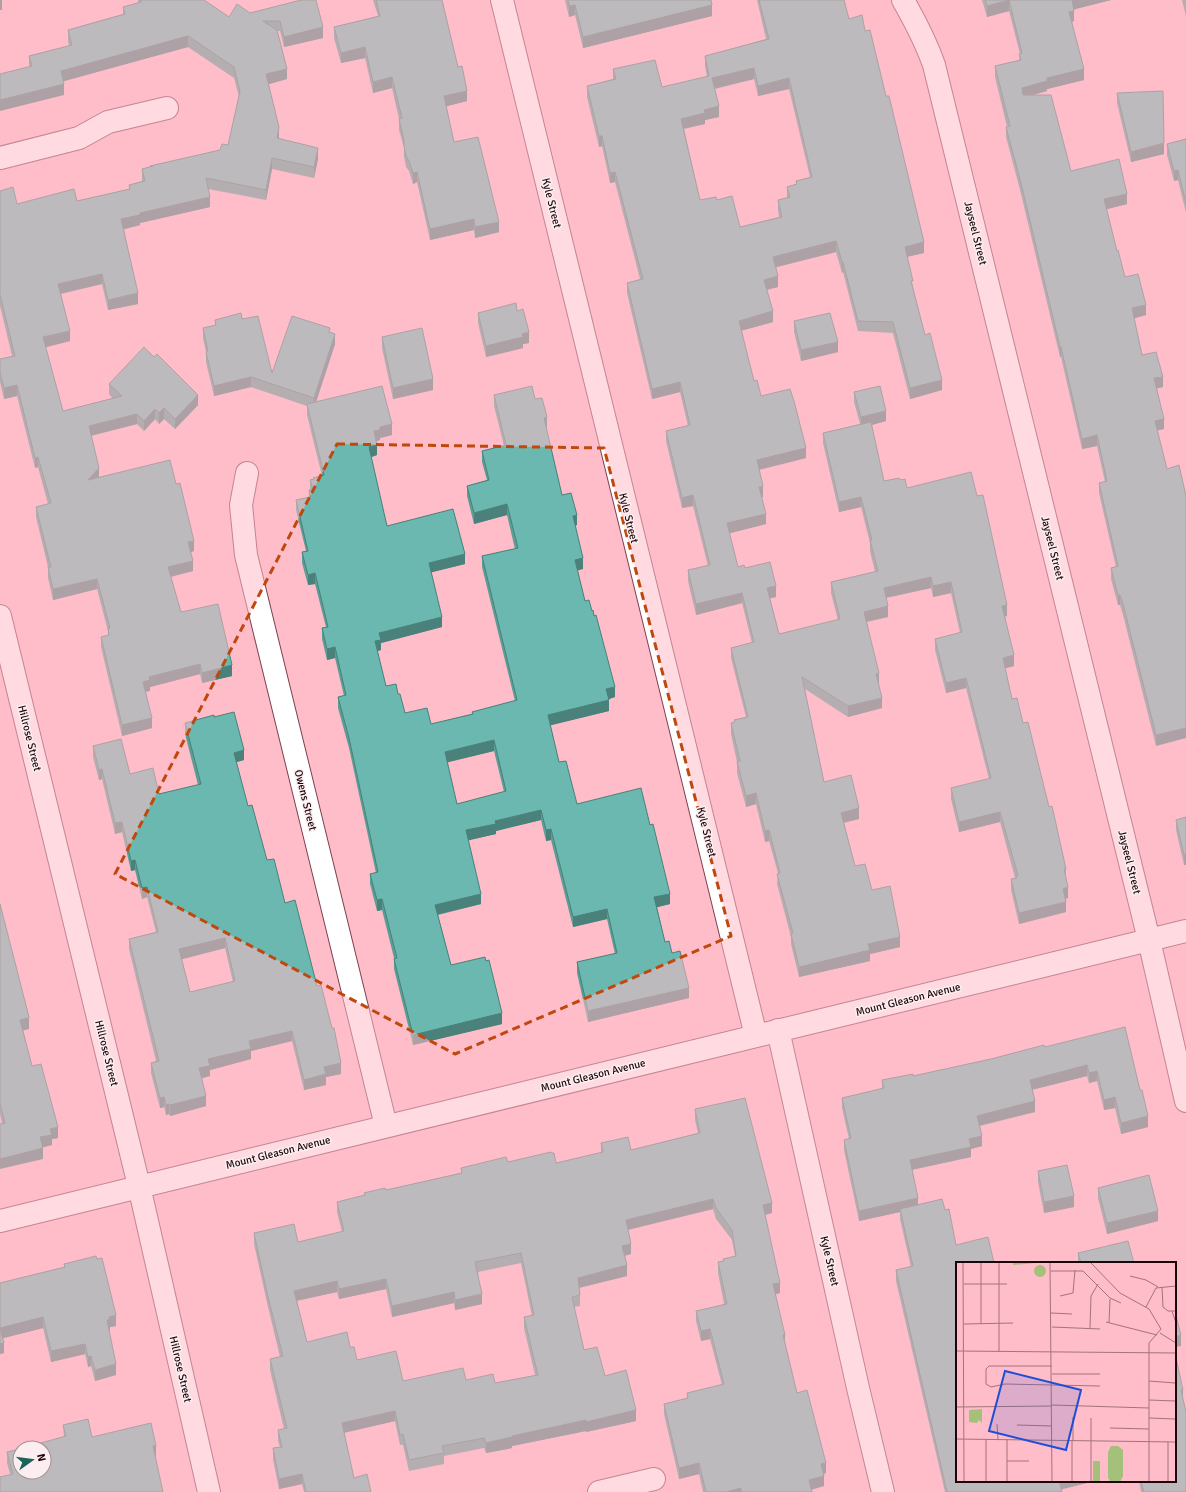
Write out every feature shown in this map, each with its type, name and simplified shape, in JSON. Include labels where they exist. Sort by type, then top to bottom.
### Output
[{"type":"street","name":"Kyle Street","points":[[502,0],[756,1036]]},
{"type":"street","name":"Jayseel Street","points":[[903,0],[920,30],[934,65],[1150,940],[1186,1101]]},
{"type":"street","points":[[0,158],[79,138],[108,122],[167,108]]},
{"type":"street","name":"Owens Street","points":[[246,473],[241,505],[246,554],[386,1126]]},
{"type":"street","name":"Hillrose Street","points":[[0,616],[139,1186],[209,1492]]},
{"type":"street","name":"Mount Gleason Avenue","points":[[0,1221],[1186,931]]},
{"type":"street","name":"Kyle Street","points":[[778,1030],[858,1388],[883,1492]]},
{"type":"street","points":[[599,1492],[654,1479]]},
{"type":"highlighted area","points":[[337,444],[604,448],[731,936],[455,1054],[115,874]]},
{"type":"building","points":[[140,0],[204,0],[229,17],[237,4],[250,13],[301,0],[316,0],[323,27],[284,37],[280,21],[263,21],[277,30],[287,69],[266,74],[279,127],[277,138],[318,148],[314,167],[272,158],[266,190],[206,178],[210,197],[140,213],[140,215],[121,219],[138,293],[108,300],[102,274],[58,284],[70,331],[43,337],[63,411],[122,396],[109,384],[144,347],[154,357],[157,354],[198,395],[175,419],[164,408],[159,413],[155,409],[144,421],[137,414],[89,426],[99,468],[88,480],[170,460],[176,484],[180,483],[194,541],[188,542],[193,561],[168,567],[181,612],[218,604],[232,665],[202,673],[200,664],[149,677],[150,680],[143,682],[152,718],[122,725],[101,637],[109,635],[108,628],[110,628],[97,579],[53,589],[48,567],[51,567],[36,507],[51,503],[38,457],[35,458],[17,385],[4,388],[0,372],[0,359],[15,356],[0,295],[0,191],[13,187],[17,204],[74,189],[77,201],[130,189],[129,185],[145,181],[142,169],[220,150],[222,144],[228,145],[240,91],[234,67],[188,36],[61,71],[64,84],[0,100],[0,74],[32,66],[29,56],[72,45],[68,30],[125,14],[123,7],[141,2]]},
{"type":"building","points":[[376,0],[442,0],[458,67],[462,66],[467,91],[444,96],[454,142],[478,137],[499,222],[475,227],[474,219],[430,229],[417,172],[413,173],[406,156],[399,119],[402,118],[392,77],[373,82],[365,47],[341,53],[334,27],[380,16]]},
{"type":"building","points":[[568,0],[711,0],[712,5],[583,37],[575,5],[569,6]]},
{"type":"building","points":[[759,0],[844,0],[849,19],[862,15],[865,31],[870,30],[886,96],[889,96],[924,242],[905,247],[913,281],[911,281],[925,335],[930,333],[942,380],[910,388],[893,322],[858,321],[836,241],[773,257],[778,276],[764,280],[773,311],[739,321],[754,381],[757,380],[761,396],[790,389],[806,448],[757,460],[763,486],[759,487],[766,514],[727,523],[738,567],[744,565],[745,568],[770,562],[776,586],[767,588],[779,634],[840,619],[831,582],[878,571],[861,497],[839,502],[823,433],[871,422],[884,481],[899,478],[900,480],[905,479],[907,488],[971,472],[977,496],[983,495],[1007,605],[1002,606],[1014,655],[1003,658],[1012,699],[1017,698],[1023,723],[1028,722],[1049,807],[1052,806],[1066,869],[1064,869],[1068,887],[1063,889],[1066,902],[1019,913],[1011,879],[1017,878],[1016,876],[1018,875],[1000,812],[959,822],[951,788],[991,778],[966,678],[946,683],[935,639],[962,632],[951,582],[933,586],[931,577],[884,588],[888,606],[864,612],[879,673],[876,674],[882,698],[848,706],[802,677],[824,782],[851,775],[859,808],[841,813],[855,866],[865,864],[872,890],[890,886],[900,937],[868,944],[870,950],[799,967],[791,934],[793,933],[777,874],[780,873],[769,830],[765,831],[756,793],[746,796],[737,762],[740,761],[731,723],[735,722],[734,720],[748,717],[731,648],[754,642],[742,593],[696,604],[688,570],[710,565],[693,495],[682,498],[666,431],[690,425],[680,382],[652,389],[627,283],[643,279],[615,172],[610,173],[602,136],[599,136],[587,86],[616,79],[613,69],[655,60],[662,87],[709,76],[705,56],[769,39]],"holes":[[[754,68],[758,86],[789,78],[812,177],[796,181],[797,184],[787,187],[790,197],[778,200],[782,217],[740,227],[732,196],[717,200],[716,197],[700,200],[681,119],[705,113],[704,110],[719,106],[712,78]]]},
{"type":"building","points":[[985,0],[1009,0],[987,6]]},
{"type":"building","points":[[1009,0],[1072,0],[1074,11],[1069,12],[1084,69],[1047,78],[1047,81],[1022,88],[1023,95],[1051,95],[1071,171],[1119,159],[1127,194],[1104,199],[1125,277],[1138,274],[1146,305],[1132,308],[1142,355],[1156,352],[1163,377],[1154,378],[1164,419],[1155,421],[1167,469],[1179,465],[1186,496],[1186,728],[1156,735],[1123,604],[1120,595],[1118,595],[1111,568],[1118,566],[1099,483],[1107,481],[1097,435],[1082,439],[1061,347],[1006,127],[1010,126],[995,66],[1021,60],[1019,54],[1022,53]]},
{"type":"building","points":[[1163,91],[1164,143],[1131,152],[1117,93]]},
{"type":"building","points":[[1186,139],[1186,203],[1178,170],[1174,171],[1167,144]]},
{"type":"building","points":[[516,303],[517,311],[523,309],[529,332],[522,334],[523,337],[486,346],[478,313]]},
{"type":"building","points":[[241,313],[242,319],[258,316],[272,373],[292,316],[330,328],[329,332],[335,334],[314,398],[251,377],[214,386],[206,352],[208,351],[203,328],[216,325],[215,320]]},
{"type":"building","points":[[830,313],[838,342],[801,350],[794,321]]},
{"type":"building","points":[[422,328],[433,379],[393,388],[382,337]]},
{"type":"building","points":[[382,386],[392,424],[380,427],[380,430],[374,431],[377,445],[369,447],[387,526],[453,509],[465,554],[429,563],[442,617],[379,633],[381,640],[375,641],[386,686],[396,684],[405,713],[427,708],[431,724],[473,714],[472,712],[517,700],[482,556],[518,548],[507,504],[474,513],[467,486],[489,480],[482,451],[506,445],[494,395],[532,386],[535,399],[542,398],[547,417],[544,418],[562,495],[571,493],[577,515],[573,516],[583,558],[575,560],[585,601],[589,600],[594,616],[596,615],[615,687],[606,689],[609,700],[548,715],[559,762],[566,761],[577,804],[641,788],[650,825],[653,824],[670,894],[654,897],[665,942],[669,941],[672,953],[680,951],[689,988],[588,1011],[577,962],[617,953],[607,909],[573,917],[551,829],[546,830],[541,810],[495,821],[496,824],[466,830],[481,894],[435,905],[451,965],[485,957],[486,961],[489,960],[502,1013],[413,1035],[394,959],[397,958],[382,899],[377,900],[370,874],[378,872],[349,738],[338,697],[346,695],[335,647],[327,649],[322,628],[328,627],[315,573],[308,575],[302,552],[308,551],[296,500],[310,497],[309,490],[313,489],[310,480],[324,475],[307,404]],"holes":[[[494,740],[506,791],[457,804],[445,752]]]},
{"type":"building","points":[[880,386],[886,411],[861,417],[854,392]]},
{"type":"building","points":[[234,712],[244,750],[234,753],[248,806],[252,805],[267,860],[274,859],[285,903],[295,900],[317,986],[321,985],[332,1028],[334,1028],[341,1063],[324,1067],[326,1074],[304,1080],[292,1031],[249,1041],[251,1049],[208,1059],[210,1066],[199,1068],[206,1096],[166,1105],[164,1097],[160,1098],[151,1063],[159,1061],[129,939],[158,932],[147,887],[142,888],[135,860],[131,861],[122,822],[115,823],[102,769],[99,770],[93,746],[121,739],[130,774],[153,768],[159,794],[201,784],[185,723],[214,715],[214,717]],"holes":[[[225,938],[235,981],[190,992],[179,949]]]},
{"type":"building","points":[[1186,817],[1186,854],[1184,855],[1176,820]]},
{"type":"building","points":[[0,904],[29,1017],[20,1020],[32,1066],[41,1064],[58,1127],[50,1129],[52,1135],[40,1137],[43,1148],[0,1159],[0,1124],[5,1123],[0,1104]]},
{"type":"building","points":[[1125,1027],[1140,1090],[1142,1090],[1148,1116],[1121,1123],[1115,1097],[1104,1100],[1097,1071],[1089,1073],[1087,1065],[1030,1080],[1035,1101],[977,1116],[982,1136],[969,1139],[971,1147],[910,1160],[918,1198],[859,1211],[844,1140],[851,1138],[842,1098],[884,1088],[882,1080],[913,1074],[913,1076],[991,1059],[1044,1045],[1045,1047]]},
{"type":"building","points":[[745,1098],[772,1203],[763,1205],[780,1283],[773,1284],[785,1335],[783,1335],[797,1393],[807,1390],[826,1463],[821,1464],[824,1476],[809,1480],[812,1492],[741,1492],[741,1488],[726,1492],[706,1492],[699,1463],[679,1468],[664,1404],[688,1398],[687,1393],[724,1384],[710,1329],[701,1331],[696,1311],[727,1304],[718,1262],[724,1261],[723,1259],[736,1256],[732,1230],[716,1208],[713,1199],[626,1220],[631,1244],[622,1246],[627,1265],[578,1278],[580,1295],[572,1297],[584,1350],[597,1347],[605,1376],[626,1370],[636,1410],[586,1422],[586,1420],[512,1436],[486,1443],[484,1438],[442,1446],[444,1453],[409,1460],[403,1434],[400,1435],[395,1411],[342,1423],[354,1478],[367,1474],[371,1492],[306,1492],[302,1474],[279,1479],[273,1448],[282,1447],[278,1430],[287,1428],[270,1359],[283,1356],[254,1233],[294,1224],[298,1242],[344,1231],[337,1202],[385,1188],[386,1190],[462,1173],[461,1168],[506,1157],[508,1162],[551,1152],[554,1153],[556,1163],[603,1152],[601,1143],[628,1137],[631,1150],[700,1133],[695,1109]],"holes":[[[521,1253],[534,1315],[524,1317],[538,1375],[495,1383],[493,1374],[466,1380],[463,1368],[403,1381],[396,1351],[357,1360],[354,1347],[350,1347],[347,1332],[307,1342],[294,1291],[337,1281],[339,1289],[386,1279],[392,1306],[454,1292],[455,1300],[482,1294],[475,1262]]]},
{"type":"building","points":[[1067,1165],[1074,1196],[1044,1202],[1038,1171]]},
{"type":"building","points":[[1149,1175],[1158,1211],[1107,1223],[1098,1188]]},
{"type":"building","points":[[942,1199],[945,1210],[949,1209],[956,1245],[988,1237],[994,1262],[956,1262],[956,1482],[1059,1482],[1062,1492],[947,1492],[896,1270],[913,1266],[900,1209]]},
{"type":"building","points":[[1128,1241],[1134,1262],[1081,1262],[1078,1253]]},
{"type":"building","points":[[96,1256],[97,1259],[102,1258],[116,1315],[109,1317],[110,1319],[107,1320],[116,1364],[95,1370],[91,1356],[88,1357],[85,1344],[51,1351],[43,1317],[0,1328],[0,1283],[65,1267],[64,1264]]},
{"type":"building","points":[[1176,1316],[1181,1335],[1176,1337]]},
{"type":"building","points":[[0,1328],[4,1343],[0,1344]]},
{"type":"building","points":[[1176,1358],[1186,1412],[1186,1492],[1144,1492],[1141,1482],[1176,1482]]},
{"type":"building","points":[[88,1419],[92,1437],[151,1423],[156,1446],[153,1446],[163,1492],[0,1492],[0,1477],[12,1474],[12,1480],[52,1480],[52,1440],[66,1436],[63,1425]]},
{"type":"building","points":[[12,1451],[12,1470],[7,1452]]}]
